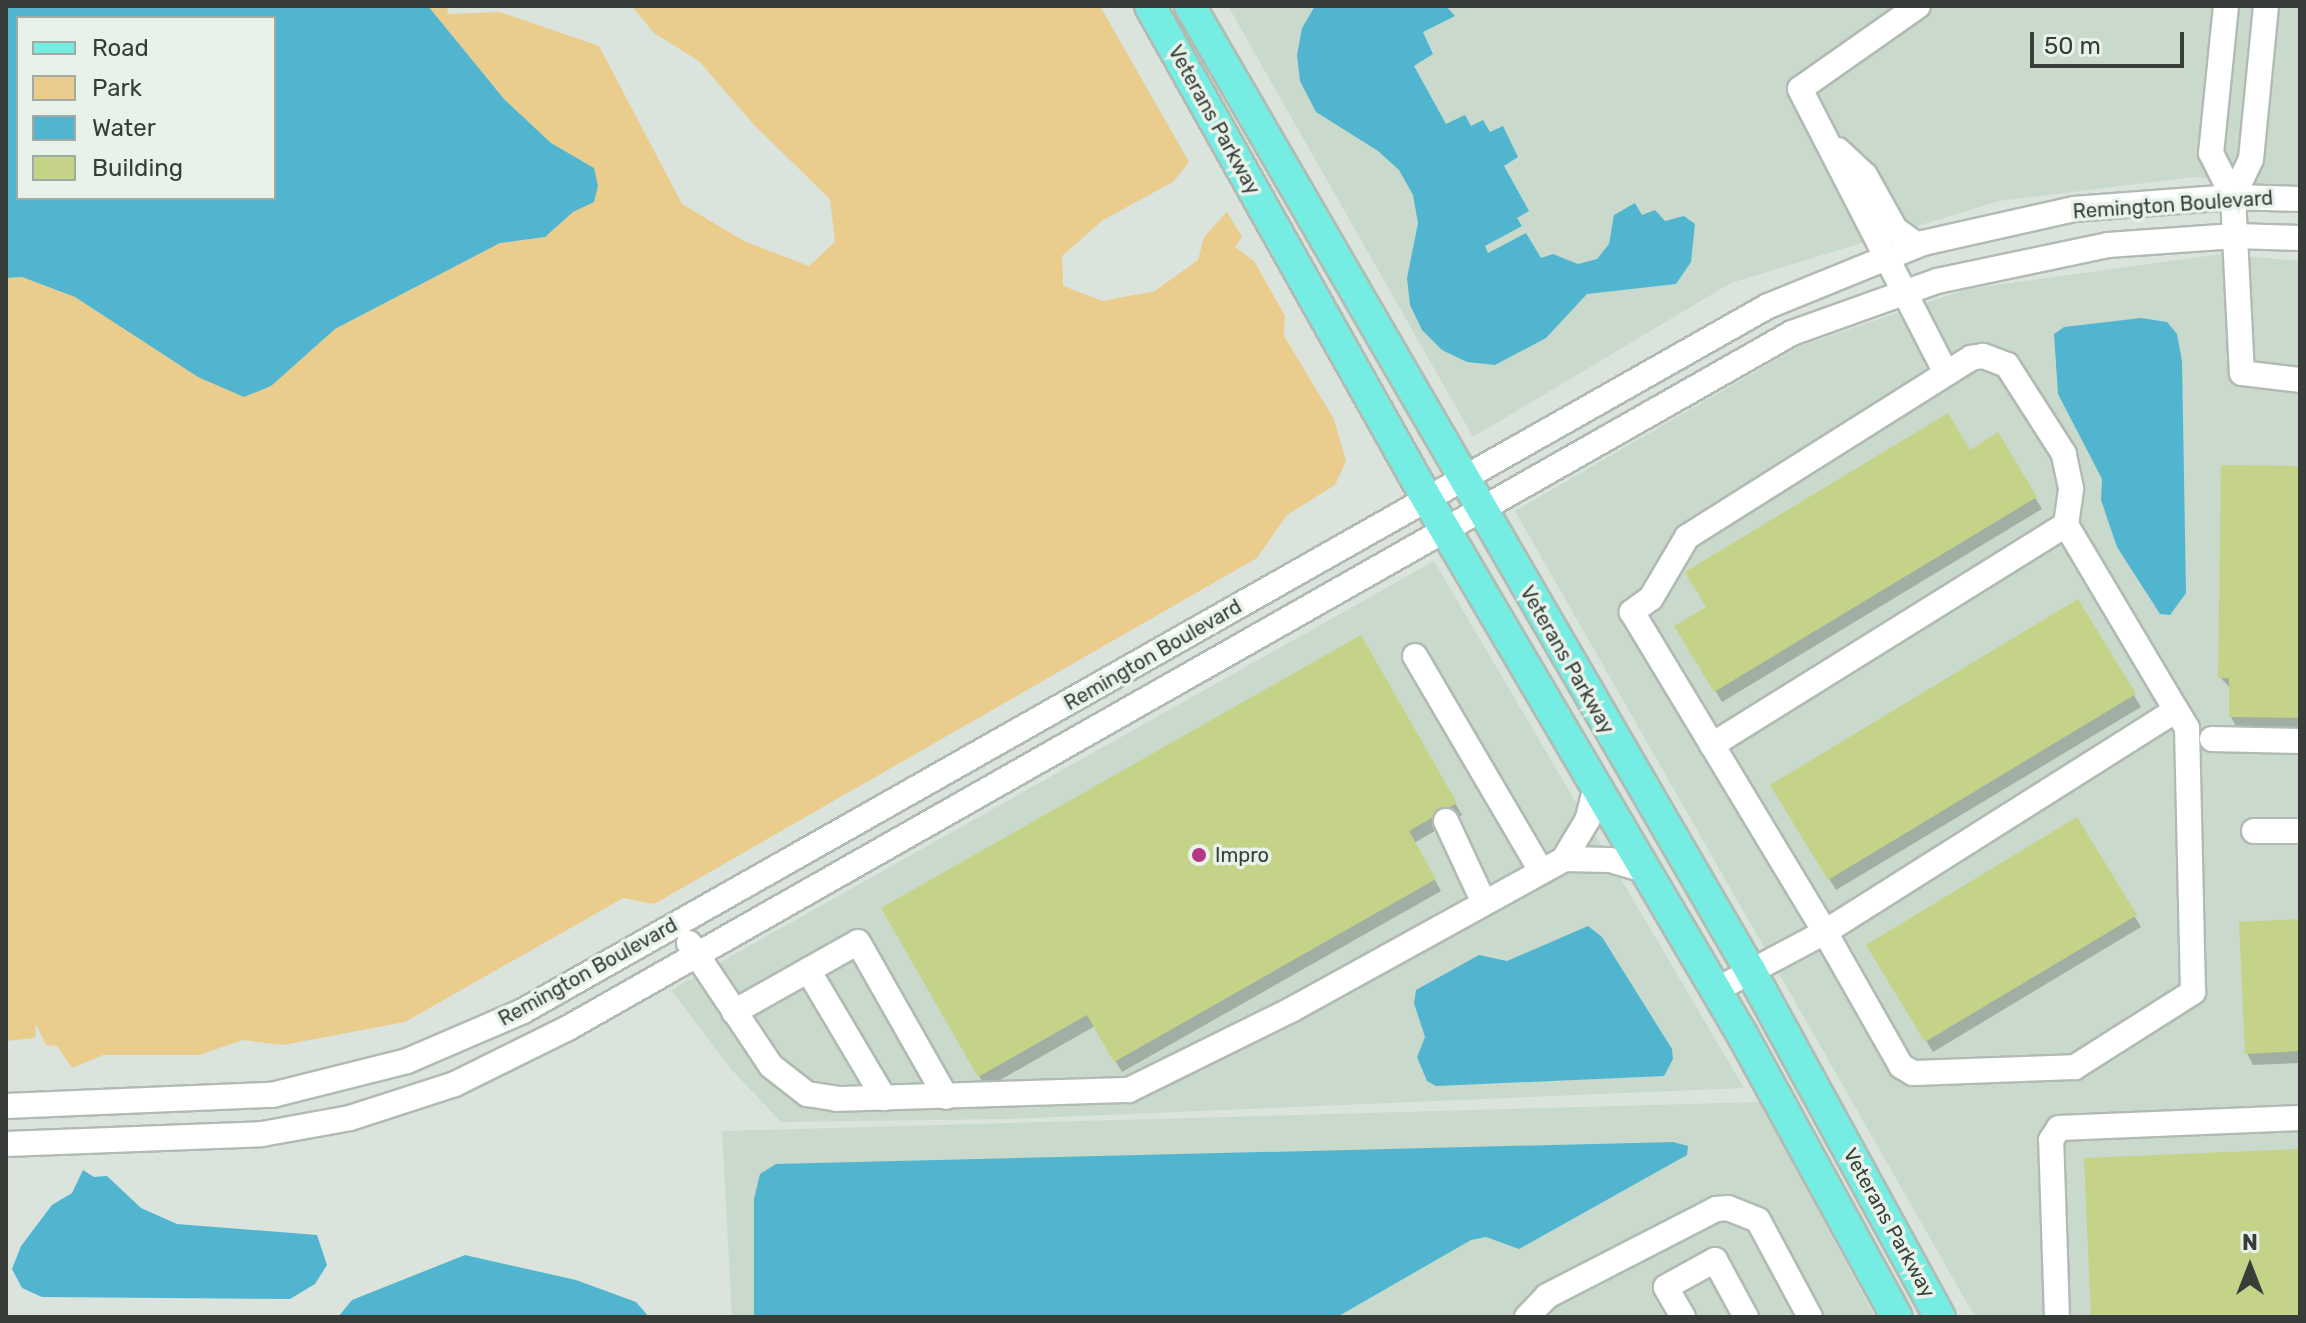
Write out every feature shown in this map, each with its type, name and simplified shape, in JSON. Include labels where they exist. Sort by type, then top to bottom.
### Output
[{"type":"main road","name":"Veterans Parkway","points":[[1150,6],[1444,529],[1716,990],[1897,1317]]},
{"type":"main road","name":"Veterans Parkway","points":[[1190,6],[1478,510],[1751,972],[1940,1317]]},
{"type":"street","points":[[1918,6],[1800,89],[1946,373]]},
{"type":"street","points":[[2226,6],[2211,153],[2233,197],[2242,373],[2300,380]]},
{"type":"street","points":[[2233,197],[2251,159],[2266,6]]},
{"type":"street","points":[[1825,137],[1865,175],[1895,229],[1917,245]]},
{"type":"street","name":"Remington Boulevard","points":[[6,1106],[272,1095],[407,1061],[523,1011],[1768,306],[1917,245],[2074,209],[2233,197],[2300,199]]},
{"type":"street","name":"Remington Boulevard","points":[[6,1144],[187,1140],[262,1134],[350,1118],[455,1084],[568,1028],[1792,333],[1937,281],[2108,245],[2235,236],[2300,238]]},
{"type":"street","points":[[1983,356],[2007,365],[2016,375],[2064,454],[2071,488],[2066,525],[2187,728],[2193,992],[2075,1067],[1913,1073],[1901,1066],[1825,932],[1632,612],[1651,598],[1687,537],[1946,373],[1983,356]]},
{"type":"street","points":[[1712,745],[2066,525]]},
{"type":"street","points":[[1415,656],[1541,871]]},
{"type":"street","points":[[1716,990],[1825,932],[2176,710]]},
{"type":"street","points":[[2212,739],[2300,741]]},
{"type":"street","points":[[1564,859],[1588,819],[1596,786]]},
{"type":"street","points":[[1446,821],[1484,903]]},
{"type":"street","points":[[2254,831],[2300,831]]},
{"type":"street","points":[[678,924],[771,1066],[807,1094],[884,1098],[1129,1090],[1291,1010],[1564,859],[1610,860],[1645,870]]},
{"type":"street","points":[[734,1012],[858,942],[946,1097]]},
{"type":"street","points":[[808,970],[884,1098]]},
{"type":"street","points":[[2057,1317],[2051,1140],[2059,1128],[2300,1118]]},
{"type":"street","points":[[1527,1317],[1547,1296],[1716,1209],[1728,1208],[1758,1220],[1810,1317]]},
{"type":"street","points":[[1683,1317],[1666,1287],[1715,1260],[1746,1317]]},
{"type":"shaded area","points":[[1228,6],[2300,6],[2300,190],[2194,177],[1999,201],[1731,283],[1473,437]]},
{"type":"shaded area","points":[[2221,254],[2300,261],[2300,1317],[1975,1317],[1515,511],[1800,346],[1967,289]]},
{"type":"shaded area","points":[[1434,561],[1744,1088],[1009,1119],[781,1122],[731,1069],[671,990]]},
{"type":"shaded area","points":[[1760,1102],[1875,1317],[732,1317],[722,1131]]},
{"type":"green space","points":[[428,6],[447,6],[448,14],[500,12],[599,46],[682,204],[744,241],[809,266],[835,242],[830,199],[755,126],[699,61],[654,33],[632,6],[1100,6],[1189,162],[1173,182],[1103,220],[1062,256],[1063,286],[1103,301],[1155,291],[1198,260],[1204,237],[1227,212],[1242,237],[1235,247],[1254,261],[1285,316],[1284,336],[1334,419],[1346,461],[1335,485],[1287,515],[1257,558],[654,904],[623,898],[405,1022],[283,1045],[243,1040],[199,1055],[103,1055],[72,1068],[57,1046],[46,1045],[36,1024],[35,1038],[6,1041],[6,278],[22,277],[75,297],[198,377],[271,385],[335,329],[500,243],[545,237],[573,212],[594,202],[594,168],[551,143],[504,99]]},
{"type":"water","points":[[6,6],[428,6],[504,99],[551,143],[594,168],[598,186],[594,202],[573,212],[545,237],[500,243],[335,329],[271,386],[244,397],[198,377],[75,297],[22,277],[6,278]]},
{"type":"water","points":[[1315,6],[1446,6],[1455,16],[1423,32],[1433,54],[1414,66],[1446,124],[1465,115],[1471,126],[1483,120],[1490,132],[1503,126],[1518,157],[1504,166],[1529,211],[1517,218],[1522,226],[1485,246],[1488,253],[1526,233],[1541,258],[1553,254],[1578,264],[1597,259],[1609,244],[1614,215],[1635,203],[1642,215],[1655,210],[1665,221],[1684,216],[1695,224],[1691,262],[1676,284],[1587,294],[1546,338],[1495,365],[1467,362],[1442,350],[1422,330],[1410,305],[1407,278],[1418,223],[1413,195],[1399,170],[1378,151],[1316,112],[1300,81],[1297,55],[1302,28]]},
{"type":"water","points":[[2141,318],[2167,322],[2177,334],[2182,361],[2186,593],[2170,615],[2160,614],[2117,547],[2101,500],[2102,479],[2058,394],[2054,334],[2064,327]]},
{"type":"water","points":[[1588,926],[1602,937],[1672,1049],[1673,1059],[1664,1076],[1436,1086],[1427,1081],[1417,1057],[1425,1037],[1414,1003],[1416,990],[1479,955],[1507,961]]},
{"type":"water","points":[[1673,1142],[1688,1146],[1687,1155],[1519,1249],[1486,1237],[1471,1240],[1337,1317],[754,1317],[754,1199],[760,1174],[776,1164]]},
{"type":"water","points":[[83,1170],[94,1177],[107,1176],[141,1208],[177,1224],[317,1235],[327,1265],[315,1284],[290,1299],[42,1297],[22,1288],[12,1269],[21,1246],[52,1205],[72,1193]]},
{"type":"water","points":[[465,1255],[576,1280],[636,1302],[649,1317],[338,1317],[352,1300]]},
{"type":"building","points":[[1948,413],[1970,450],[1998,432],[2037,497],[1714,692],[1674,626],[1706,607],[1685,572]]},
{"type":"building","points":[[2221,465],[2300,466],[2300,718],[2229,717],[2229,678],[2218,678]]},
{"type":"building","points":[[2078,599],[2136,694],[1828,880],[1770,785]]},
{"type":"building","name":"Impro","points":[[1361,635],[1457,803],[1409,831],[1436,879],[1114,1062],[1087,1015],[978,1077],[881,908]]},
{"type":"building","points":[[2077,817],[2137,915],[1925,1042],[1866,945]]},
{"type":"building","points":[[2300,919],[2300,1051],[2245,1054],[2239,922]]},
{"type":"building","points":[[2300,1149],[2300,1317],[2091,1317],[2084,1158]]},
{"type":"place","name":"Impro","points":[[1199,855]]}]
